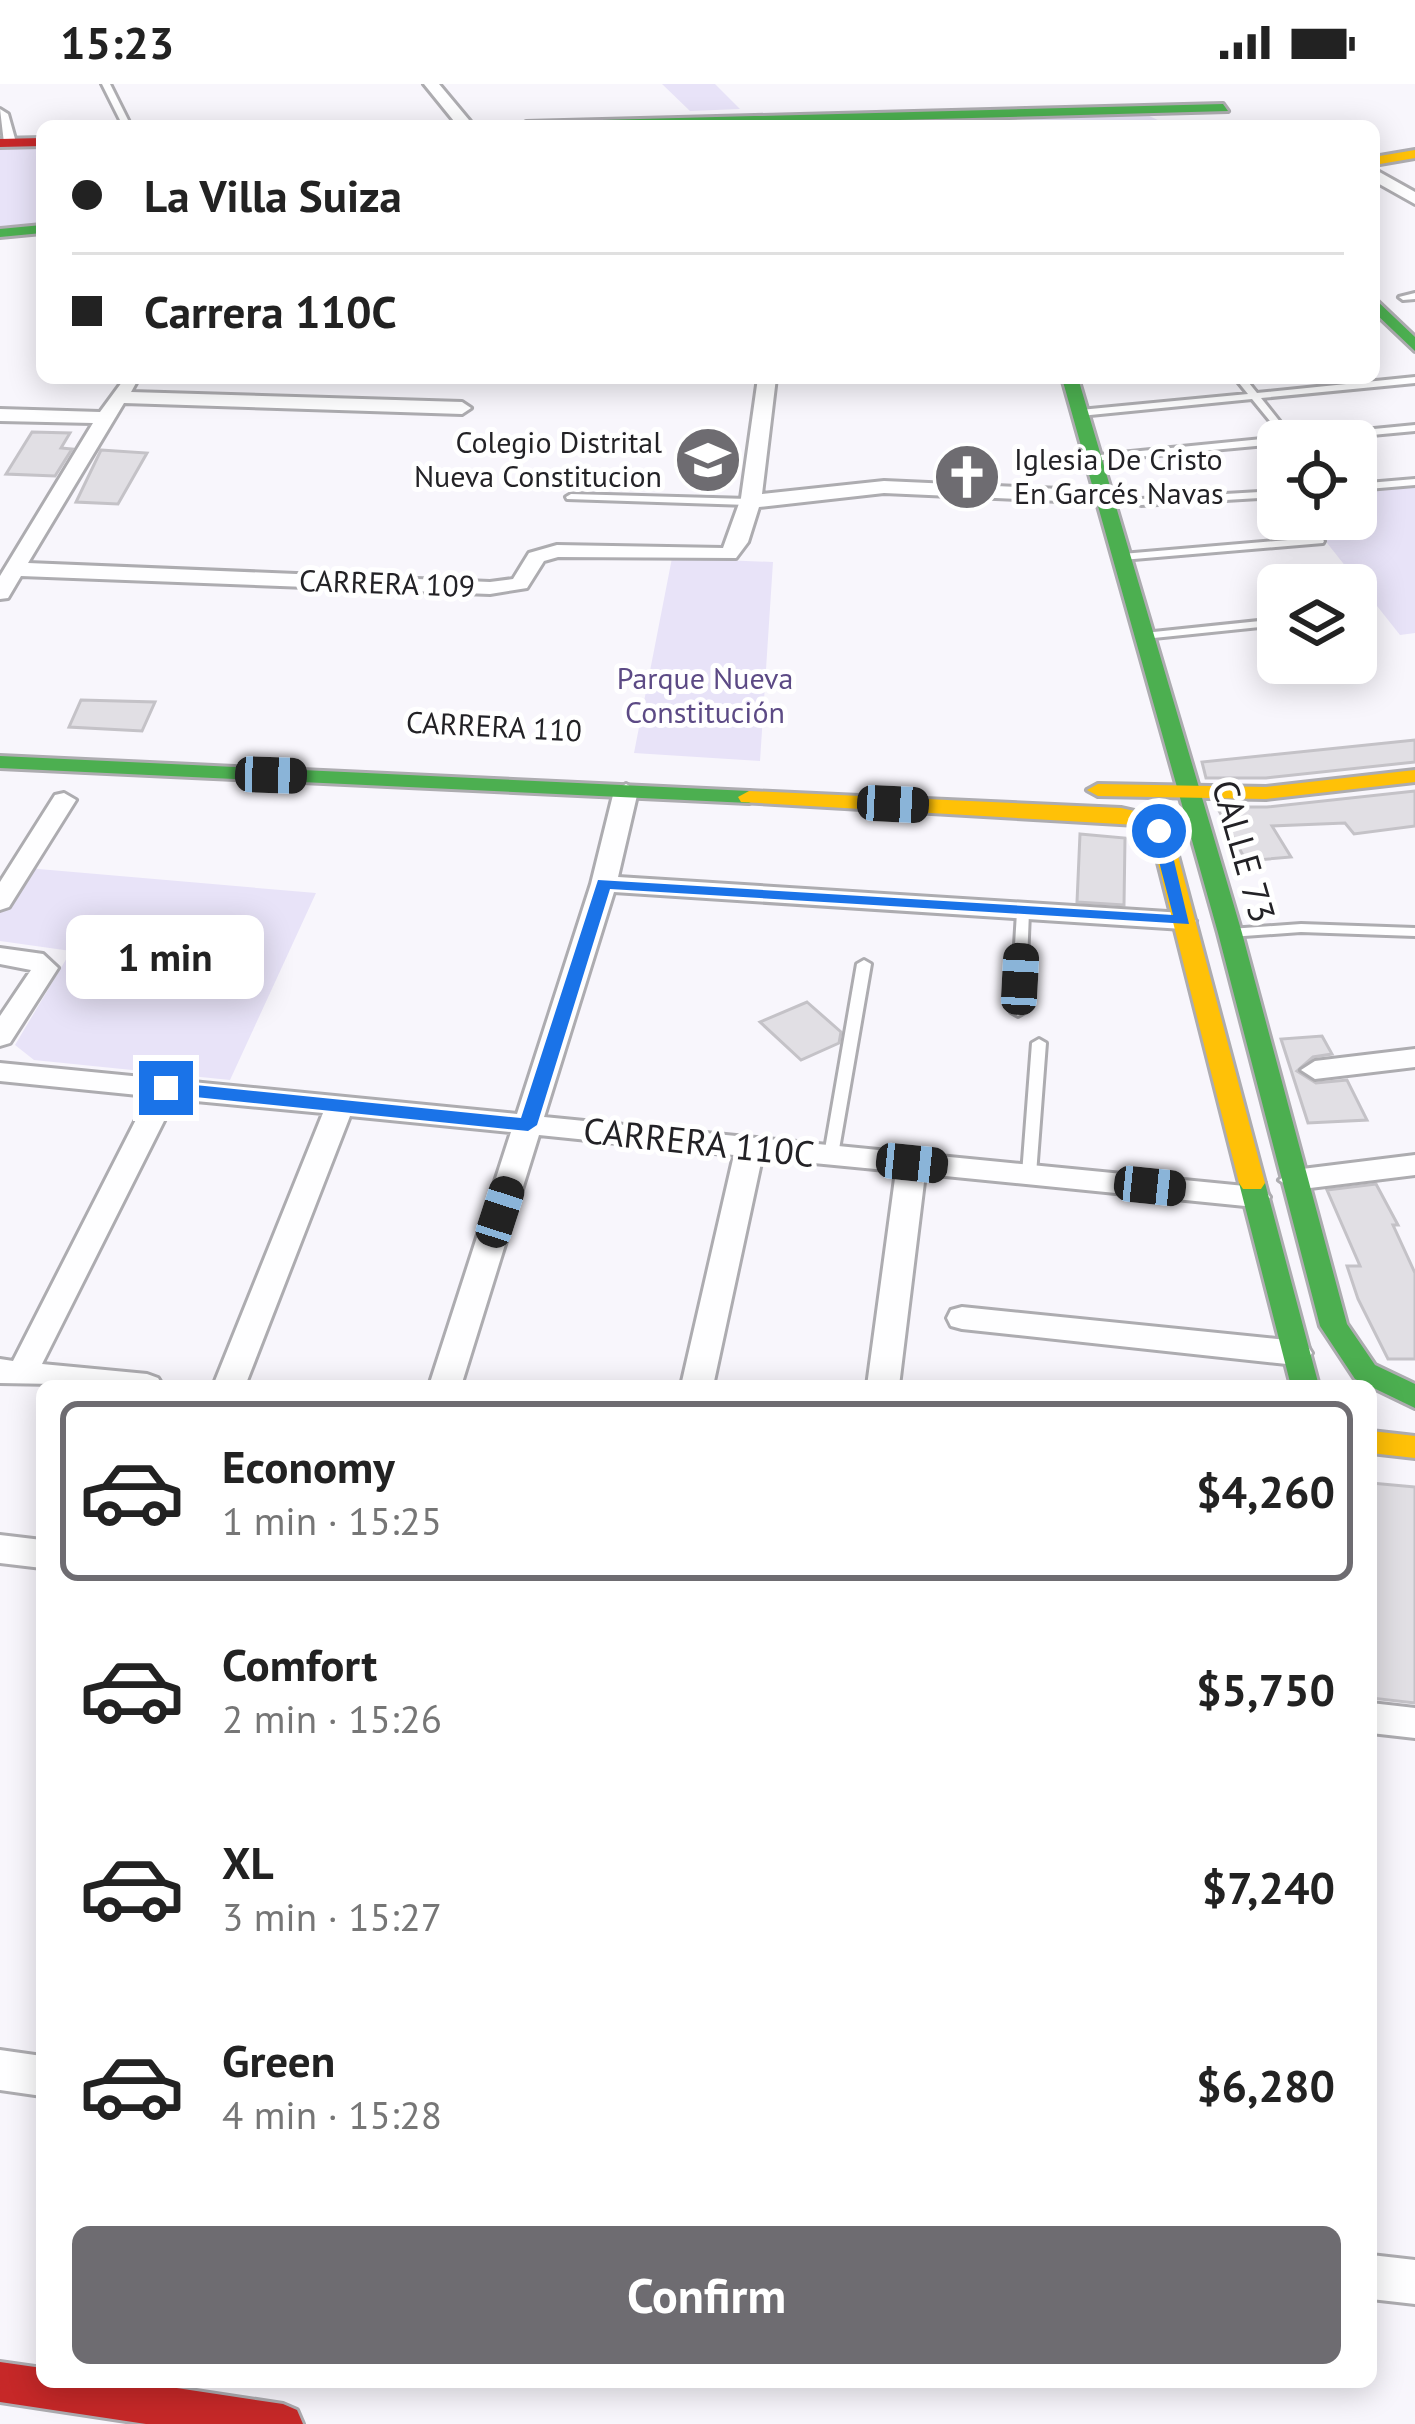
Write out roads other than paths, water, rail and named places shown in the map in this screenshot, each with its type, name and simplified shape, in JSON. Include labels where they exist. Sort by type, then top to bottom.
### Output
[{"type":"main road","points":[[916,84],[954,119]]},
{"type":"main road","points":[[1171,84],[1213,111]]},
{"type":"main road","points":[[893,120],[1213,111]]},
{"type":"main road","points":[[6,143],[36,142]]},
{"type":"main road","points":[[1380,156],[1415,150]]},
{"type":"main road","points":[[0,232],[36,230]]},
{"type":"main road","points":[[1395,305],[1415,346]]},
{"type":"main road","name":"CALLE 73","points":[[1072,384],[1230,933],[1342,1346],[1374,1380]]},
{"type":"main road","name":"CARRERA 110","points":[[0,738],[1190,795],[1266,793],[1415,776]]},
{"type":"main road","name":"CARRERA 110","points":[[0,761],[1121,814],[1144,820]]},
{"type":"main road","name":"CALLE 73","points":[[1144,820],[1162,837],[1303,1380]]},
{"type":"main road","name":"CALLE 73","points":[[1377,1383],[1415,1397]]},
{"type":"main road","points":[[1377,1443],[1415,1447]]},
{"type":"main road","points":[[0,2382],[36,2387]]},
{"type":"main road","points":[[41,2388],[283,2424]]},
{"type":"street","points":[[431,84],[461,120]]},
{"type":"street","points":[[0,114],[6,143]]},
{"type":"street","points":[[1380,177],[1415,199]]},
{"type":"street","points":[[765,384],[748,502],[884,488],[1104,497]]},
{"type":"street","points":[[0,593],[124,388],[462,408]]},
{"type":"street","points":[[0,415],[104,418]]},
{"type":"street","name":"CARRERA 109","points":[[14,569],[490,588],[520,584],[536,557],[556,551],[717,556],[738,545],[748,502]]},
{"type":"street","points":[[447,1380],[604,884],[626,791]]},
{"type":"street","points":[[0,902],[64,800]]},
{"type":"street","points":[[604,884],[1183,921]]},
{"type":"street","points":[[0,956],[34,960],[45,968],[0,1037]]},
{"type":"street","points":[[1315,1070],[1415,1058]]},
{"type":"street","name":"CARRERA 110C","points":[[0,1072],[1255,1197]]},
{"type":"street","points":[[89,1380],[11,1372],[166,1088]]},
{"type":"street","points":[[231,1380],[321,1162],[339,1106]]},
{"type":"street","points":[[698,1380],[750,1147]]},
{"type":"street","points":[[884,1380],[912,1163]]},
{"type":"street","points":[[1294,1180],[1415,1165]]},
{"type":"street","points":[[962,1318],[1296,1353]]},
{"type":"street","points":[[0,1549],[36,1552]]},
{"type":"street","points":[[1377,1719],[1415,1724]]},
{"type":"street","points":[[0,2070],[36,2076]]},
{"type":"street","points":[[1377,2278],[1415,2282]]},
{"type":"lane","points":[[106,84],[124,120]]},
{"type":"lane","points":[[1380,383],[1415,380]]},
{"type":"lane","points":[[1245,384],[1274,420]]},
{"type":"lane","points":[[1080,413],[1372,384]]},
{"type":"lane","points":[[1377,432],[1415,428]]},
{"type":"lane","points":[[1093,458],[1257,443]]},
{"type":"lane","points":[[1377,485],[1415,482]]},
{"type":"lane","points":[[1141,502],[1257,495]]},
{"type":"lane","points":[[571,497],[748,502]]},
{"type":"lane","points":[[1122,557],[1318,540]]},
{"type":"lane","points":[[1144,636],[1257,624]]},
{"type":"lane","points":[[1018,1012],[1024,912]]},
{"type":"lane","points":[[1230,933],[1301,928],[1415,932]]},
{"type":"lane","points":[[831,1155],[864,964]]},
{"type":"lane","points":[[1029,1174],[1039,1043]]},
{"type":"place","name":"Colegio Distrital Nueva Constitucion","points":[[708,460]]},
{"type":"place","name":"Iglesia De Cristo En Garcés Navas","points":[[967,477]]},
{"type":"park label","name":"Parque Nueva Constitución","points":[[705,696]]}]
